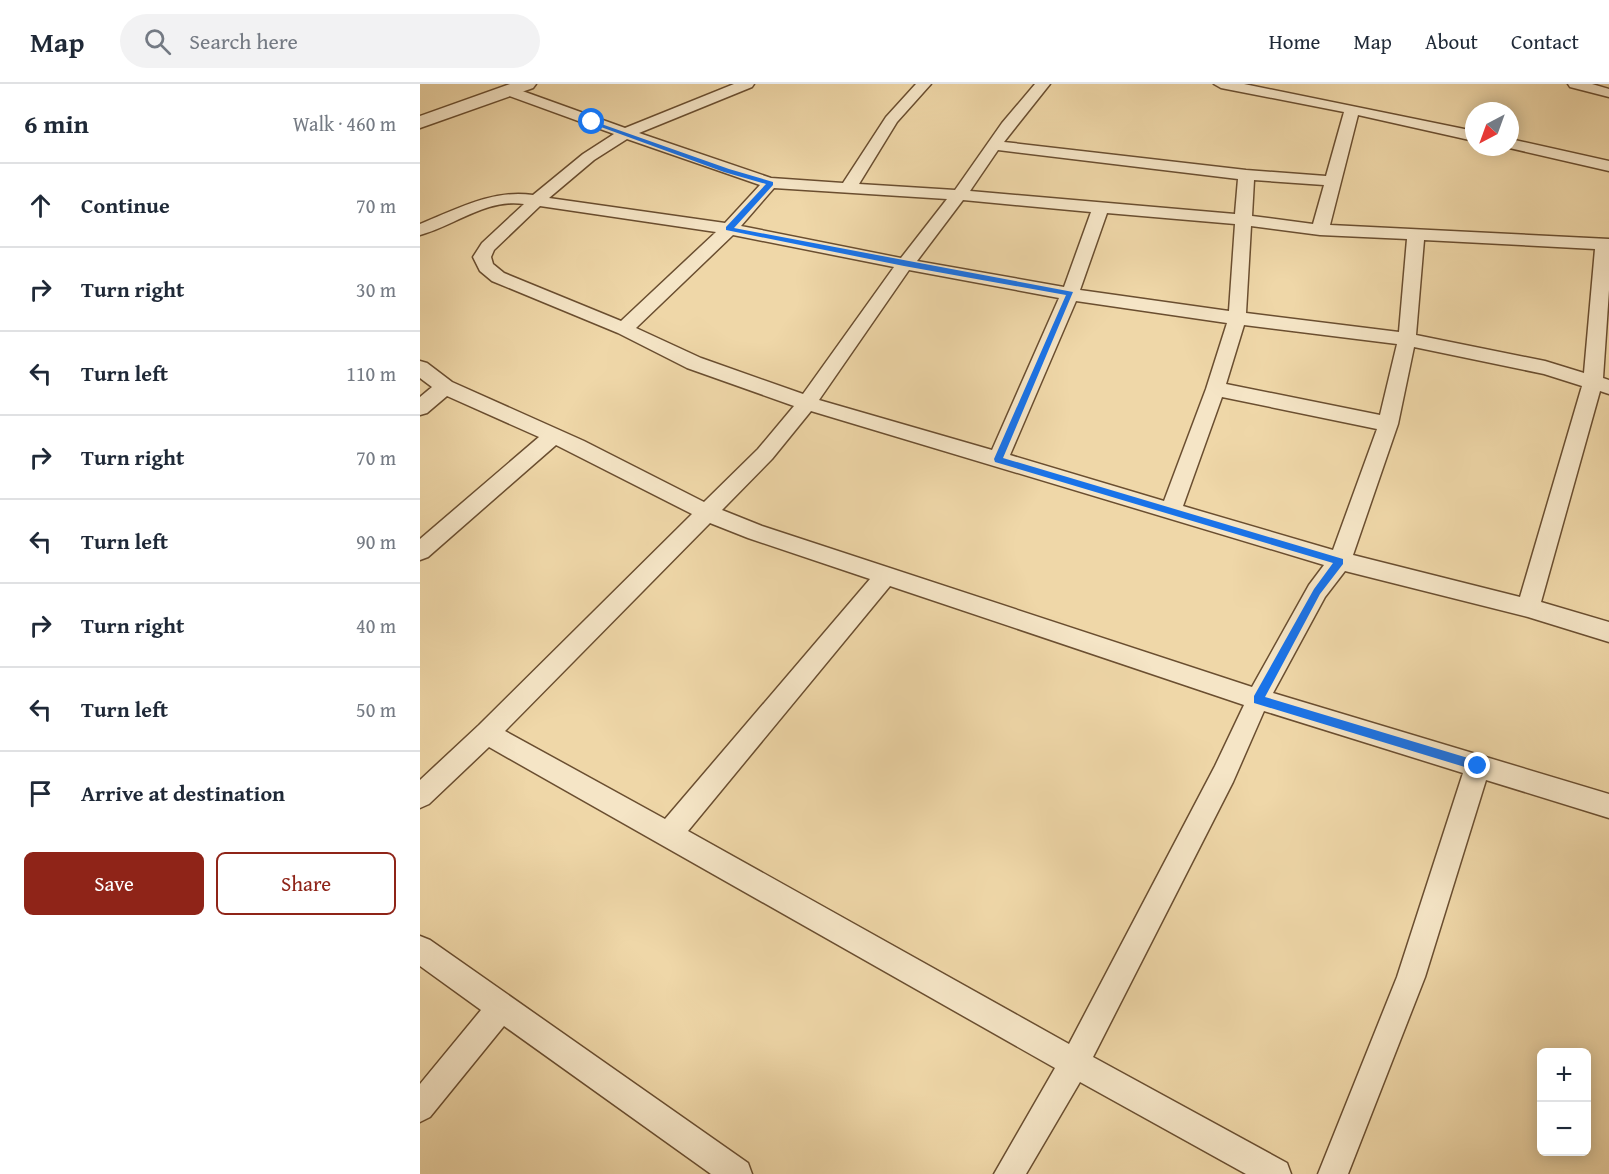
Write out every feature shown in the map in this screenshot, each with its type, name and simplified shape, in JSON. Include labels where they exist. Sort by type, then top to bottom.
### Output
[{"type":"street","points":[[420,122],[527,84]]},
{"type":"street","points":[[747,84],[628,133],[569,171],[488,247],[482,257],[486,267],[498,277],[624,329],[694,363],[807,403],[1340,561],[1528,608],[1609,632]]},
{"type":"street","points":[[848,188],[891,120],[924,84]]},
{"type":"street","points":[[420,796],[487,733],[765,454],[807,403],[904,264],[1043,84]]},
{"type":"street","points":[[1221,84],[1352,109],[1465,134]]},
{"type":"street","points":[[1575,84],[1609,93]]},
{"type":"street","points":[[509,91],[726,170],[770,183],[959,195],[1243,220],[1320,230],[1606,244],[1601,384],[1528,608]]},
{"type":"street","points":[[1320,230],[1352,109]]},
{"type":"street","points":[[994,145],[1246,175],[1333,182]]},
{"type":"street","points":[[1519,146],[1609,166]]},
{"type":"street","points":[[1171,511],[1215,389],[1237,318],[1246,175]]},
{"type":"street","points":[[624,329],[729,229],[770,183]]},
{"type":"street","points":[[420,230],[506,198],[729,229],[1070,294],[1407,339],[1545,368],[1601,384]]},
{"type":"street","points":[[998,459],[1070,294],[1100,209]]},
{"type":"street","points":[[1009,1174],[1074,1064],[1224,774],[1258,699],[1317,591],[1340,561],[1388,424],[1407,339],[1416,236]]},
{"type":"street","points":[[420,369],[445,387],[554,436],[708,513],[755,532],[1258,699],[1609,806]]},
{"type":"street","points":[[420,408],[445,387]]},
{"type":"street","points":[[1215,389],[1388,424]]},
{"type":"street","points":[[420,551],[554,436]]},
{"type":"street","points":[[669,834],[886,576]]},
{"type":"street","points":[[487,733],[1074,1064],[1276,1174]]},
{"type":"street","points":[[1333,1174],[1411,977],[1478,766]]},
{"type":"street","points":[[420,950],[737,1174]]},
{"type":"street","points":[[420,1107],[502,1006]]},
{"type":"route","points":[[592,122],[726,170],[770,183],[729,229],[1070,294],[998,459],[1340,561],[1317,591],[1258,699],[1478,766]]}]
